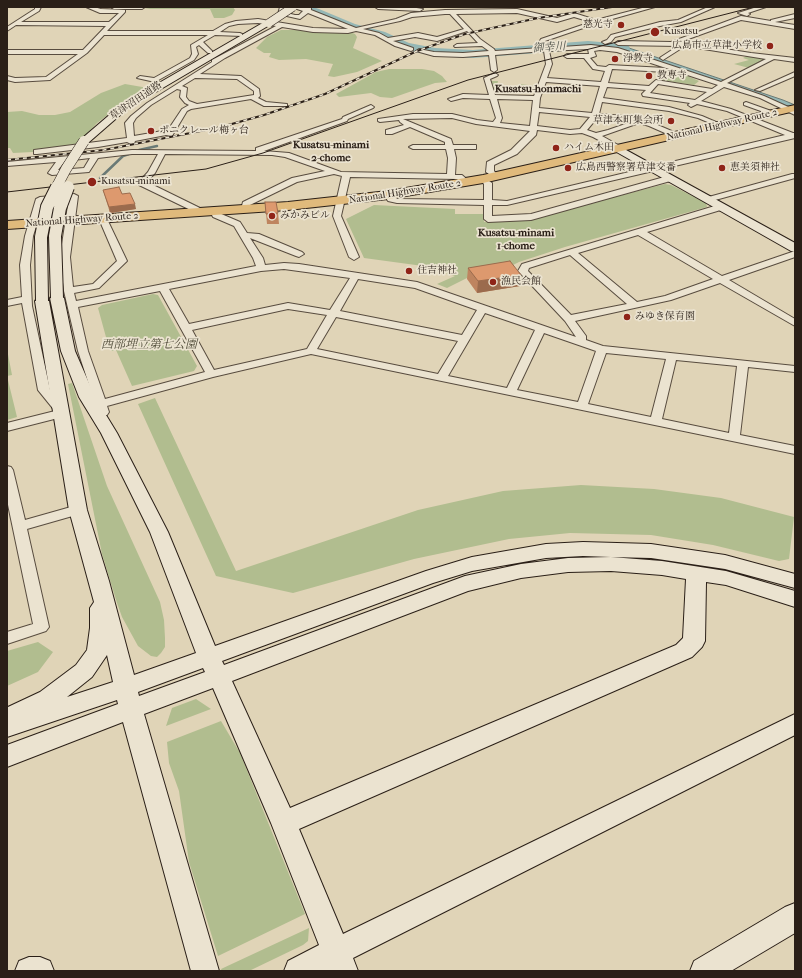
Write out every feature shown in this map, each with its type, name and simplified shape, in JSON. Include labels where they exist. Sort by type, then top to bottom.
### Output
[{"type":"highway","name":"National Highway Route 2","points":[[7,225],[208,212],[388,196],[489,177],[677,135],[793,107]]},
{"type":"street","points":[[7,29],[37,10],[38,7]]},
{"type":"street","points":[[7,78],[15,80],[48,80],[64,66],[85,52],[123,11],[89,7]]},
{"type":"street","points":[[100,8],[142,7]]},
{"type":"street","points":[[282,7],[280,13],[295,17],[300,17],[310,9]]},
{"type":"street","points":[[293,7],[310,9],[350,28],[360,29],[376,34],[389,39],[400,47],[411,50]]},
{"type":"street","name":"草津沼田道路","points":[[99,581],[78,510],[42,301],[41,237],[47,207],[66,168],[84,142],[124,107],[217,54],[293,7]]},
{"type":"street","points":[[378,7],[426,9],[448,13],[491,51]]},
{"type":"street","points":[[652,7],[596,22],[543,40],[541,44],[548,53],[553,64],[544,80],[537,98],[534,128],[530,137],[514,152],[490,164],[487,204],[488,219],[531,217],[670,178]]},
{"type":"street","points":[[605,42],[609,41],[613,36],[660,24],[679,21],[712,7]]},
{"type":"street","points":[[763,7],[741,13],[776,20]]},
{"type":"street","points":[[140,78],[154,80],[192,59],[195,54],[193,46],[227,26],[238,22],[270,22],[302,29],[323,31],[360,29],[411,15],[517,11],[558,20],[574,15],[596,22]]},
{"type":"street","points":[[426,19],[448,13]]},
{"type":"street","points":[[769,23],[795,16]]},
{"type":"street","points":[[131,145],[130,123],[133,117],[193,76],[217,54],[228,41],[282,18]]},
{"type":"street","points":[[795,27],[741,18],[674,42],[795,60]]},
{"type":"street","points":[[17,24],[111,24]]},
{"type":"street","points":[[200,68],[281,24]]},
{"type":"street","name":"草津沼田道路","points":[[256,30],[200,68],[134,109],[113,125],[96,142],[69,184],[60,208],[55,236],[63,295],[68,351],[87,397],[109,433],[159,532],[213,667],[284,823],[340,962]]},
{"type":"street","points":[[389,39],[418,36],[438,38],[468,30]]},
{"type":"street","points":[[104,33],[214,33],[240,35]]},
{"type":"street","points":[[690,37],[704,39]]},
{"type":"street","points":[[200,42],[217,54]]},
{"type":"street","points":[[419,51],[456,55],[605,42],[684,44]]},
{"type":"street","points":[[618,43],[686,66],[762,97],[793,107]]},
{"type":"street","points":[[457,46],[483,44]]},
{"type":"street","points":[[662,58],[684,44]]},
{"type":"street","points":[[543,47],[601,48],[624,51],[677,69],[758,90],[775,96]]},
{"type":"street","points":[[740,53],[748,47]]},
{"type":"street","points":[[566,56],[593,56],[590,50],[601,48]]},
{"type":"street","points":[[754,48],[795,56]]},
{"type":"street","points":[[491,51],[489,63],[494,72],[487,78],[494,96],[499,118],[495,125]]},
{"type":"street","points":[[7,52],[85,52]]},
{"type":"street","points":[[586,56],[589,64],[595,68],[609,69],[609,67],[671,70],[686,66]]},
{"type":"street","points":[[596,135],[677,111],[696,102],[725,82],[774,57]]},
{"type":"street","points":[[582,131],[596,114],[609,69]]},
{"type":"street","points":[[7,164],[96,155],[169,133],[184,110],[192,107],[257,96],[257,90],[239,76],[193,76]]},
{"type":"street","points":[[758,90],[794,76]]},
{"type":"street","points":[[544,80],[651,88]]},
{"type":"street","points":[[624,118],[656,82],[713,91]]},
{"type":"street","points":[[176,87],[185,89],[183,97],[187,102],[194,105],[192,107]]},
{"type":"street","points":[[645,94],[696,102],[729,110],[794,136]]},
{"type":"street","points":[[451,99],[464,96],[537,98]]},
{"type":"street","points":[[253,97],[264,104],[285,105]]},
{"type":"street","points":[[601,100],[677,111],[719,125]]},
{"type":"street","points":[[746,104],[772,113]]},
{"type":"street","points":[[250,153],[345,120],[345,118],[371,107]]},
{"type":"street","points":[[535,110],[596,114],[624,118],[641,121],[677,135]]},
{"type":"street","points":[[380,120],[434,115],[458,116],[476,122],[495,125],[570,132],[582,131],[596,135],[653,169],[795,248]]},
{"type":"street","points":[[397,119],[448,141],[451,147],[451,177]]},
{"type":"street","points":[[389,132],[410,125]]},
{"type":"street","points":[[388,196],[397,201],[487,204],[506,203],[794,136]]},
{"type":"street","points":[[33,153],[131,145],[163,152],[286,154],[334,172],[347,174],[458,177],[466,182]]},
{"type":"street","points":[[414,147],[473,147]]},
{"type":"street","points":[[163,152],[151,173],[142,184],[237,224],[258,258],[261,268]]},
{"type":"street","points":[[62,158],[52,173],[86,170],[96,155]]},
{"type":"street","points":[[245,209],[246,204],[295,180],[334,172]]},
{"type":"street","points":[[347,174],[337,216],[354,256]]},
{"type":"street","points":[[708,200],[795,176]]},
{"type":"street","points":[[7,427],[62,413],[44,390],[27,303],[25,265],[31,223],[40,199],[74,196],[65,257],[63,295],[72,305],[82,351],[101,404],[109,433]]},
{"type":"street","points":[[581,342],[581,336],[570,319],[523,271],[525,266],[721,207]]},
{"type":"street","points":[[63,295],[96,286],[122,261],[103,219]]},
{"type":"street","points":[[640,232],[795,323]]},
{"type":"street","points":[[244,235],[263,238],[299,254]]},
{"type":"street","points":[[571,252],[635,305]]},
{"type":"street","points":[[570,319],[668,298],[795,254]]},
{"type":"street","points":[[72,305],[261,268],[284,266],[417,284],[540,329],[602,348],[795,369]]},
{"type":"street","points":[[311,351],[356,275]]},
{"type":"street","points":[[162,287],[211,374]]},
{"type":"street","points":[[7,303],[27,303]]},
{"type":"street","points":[[7,310],[27,303]]},
{"type":"street","points":[[186,328],[288,306],[333,313],[464,339]]},
{"type":"street","points":[[442,378],[483,308]]},
{"type":"street","points":[[511,391],[540,329]]},
{"type":"street","points":[[582,406],[602,348]]},
{"type":"street","points":[[101,404],[211,374],[311,351],[795,450]]},
{"type":"street","points":[[656,421],[672,356]]},
{"type":"street","points":[[734,437],[743,364]]},
{"type":"street","points":[[7,470],[41,627],[7,638]]},
{"type":"street","points":[[19,526],[78,510]]},
{"type":"street","points":[[7,756],[129,698],[213,667],[426,578],[479,563],[546,551],[606,549],[679,554],[725,562],[795,581]]},
{"type":"street","points":[[213,667],[412,603],[465,584],[490,577],[548,567],[599,564],[696,572],[743,583],[795,599]]},
{"type":"street","points":[[284,823],[684,652],[694,640],[696,572]]},
{"type":"street","points":[[99,581],[140,745],[205,971]]},
{"type":"street","points":[[7,719],[48,699],[84,671],[97,652],[101,628],[99,581]]},
{"type":"street","points":[[7,727],[129,698]]},
{"type":"street","points":[[298,971],[340,962],[795,724]]},
{"type":"street","points":[[704,971],[795,917]]},
{"type":"street","points":[[29,971],[40,971]]},
{"type":"green space","points":[[156,7],[233,7],[235,10],[232,15],[224,18],[214,18],[210,9],[144,9]]},
{"type":"green space","points":[[281,30],[302,30],[318,33],[350,32],[355,34],[357,37],[353,48],[382,61],[357,72],[334,77],[328,76],[333,64],[306,59],[279,60],[269,57],[271,53],[264,53],[256,48],[267,37]]},
{"type":"green space","points":[[748,55],[770,58],[749,68],[734,64],[749,60],[743,58]]},
{"type":"green space","points":[[389,69],[422,69],[434,71],[442,76],[447,82],[435,83],[392,98],[380,97],[371,93],[339,97],[336,94],[376,72]]},
{"type":"green space","points":[[656,70],[665,70],[666,74],[683,74],[699,81],[694,85],[660,80],[661,74],[657,73]]},
{"type":"green space","points":[[490,81],[498,81],[497,85],[516,87],[519,84],[537,86],[536,89],[517,88],[517,93],[494,92]]},
{"type":"green space","points":[[125,84],[148,88],[125,102],[97,123],[79,143],[63,148],[33,152],[13,153],[10,148],[7,148],[7,112],[22,111],[39,115],[55,115],[70,112],[101,93]]},
{"type":"green space","points":[[665,184],[671,185],[706,203],[707,207],[565,247],[519,262],[509,267],[479,272],[447,288],[437,284],[455,276],[423,266],[364,258],[346,219],[374,205],[455,209],[455,214],[484,214],[484,222],[530,219]]},
{"type":"green space","name":"西部埋立第七公園","points":[[153,294],[158,295],[197,366],[194,371],[132,386],[116,350],[112,351],[109,348],[98,308],[102,305]]},
{"type":"green space","points":[[7,349],[12,375],[7,376]]},
{"type":"green space","points":[[7,376],[17,417],[7,420]]},
{"type":"green space","points":[[72,383],[107,486],[160,602],[164,620],[165,647],[157,657],[151,656],[138,646],[122,617],[117,603],[102,554],[68,384]]},
{"type":"green space","points":[[155,398],[236,571],[418,510],[503,491],[581,485],[654,489],[721,498],[794,517],[789,559],[779,561],[713,545],[651,535],[570,533],[509,539],[414,559],[293,593],[216,576],[138,404]]},
{"type":"green space","points":[[38,642],[53,652],[38,672],[7,686],[7,651]]},
{"type":"green space","points":[[196,699],[211,709],[166,726],[172,708]]},
{"type":"green space","points":[[221,721],[240,753],[305,914],[218,956],[189,862],[179,791],[169,763],[167,742]]},
{"type":"green space","points":[[309,928],[308,941],[303,945],[249,971],[222,971],[221,969]]},
{"type":"water","points":[[588,45],[626,47],[783,100],[795,105],[795,111],[785,106],[605,47]]},
{"type":"building","points":[[119,187],[122,194],[130,193],[135,204],[109,207],[103,190]]},
{"type":"building","points":[[265,202],[276,202],[278,213],[266,214]]},
{"type":"building","points":[[510,261],[521,275],[478,281],[468,268]]},
{"type":"waterway","name":"御幸川","points":[[301,7],[315,11],[351,26],[381,34],[405,46],[435,52],[473,54],[588,45],[624,48]]},
{"type":"waterway","points":[[139,150],[157,146]]},
{"type":"waterway","points":[[100,178],[123,156],[129,154]]},
{"type":"tram line","points":[[7,192],[206,169],[263,153],[468,80],[754,7]]},
{"type":"railway","points":[[7,160],[104,150],[221,127],[264,115],[325,94],[417,51],[465,34],[538,18],[612,7]]},
{"type":"place","name":"慈光寺","points":[[621,25]]},
{"type":"place","name":"Kusatsu","points":[[655,32]]},
{"type":"place","name":"広島市立草津小学校","points":[[770,46]]},
{"type":"place","name":"淨教寺","points":[[615,59]]},
{"type":"place","name":"教専寺","points":[[649,76]]},
{"type":"place","name":"草津本町集会所","points":[[671,121]]},
{"type":"place","name":"ポニクレール梅ヶ台","points":[[151,131]]},
{"type":"place","name":"ハイム木田","points":[[556,148]]},
{"type":"place","name":"広島西警察署草津交番","points":[[568,168]]},
{"type":"place","name":"恵美須神社","points":[[722,168]]},
{"type":"place","name":"Kusatsu-minami","points":[[92,182]]},
{"type":"place","name":"みかみビル","points":[[272,216]]},
{"type":"place","name":"住吉神社","points":[[409,271]]},
{"type":"place","name":"漁民会館","points":[[493,282]]},
{"type":"place","name":"みゆき保育園","points":[[627,317]]},
{"type":"district","name":"Kusatsu-honmachi","points":[[538,89]]},
{"type":"district","name":"Kusatsu-minami 2-chome","points":[[331,151]]},
{"type":"district","name":"Kusatsu-minami 1-chome","points":[[516,239]]}]
